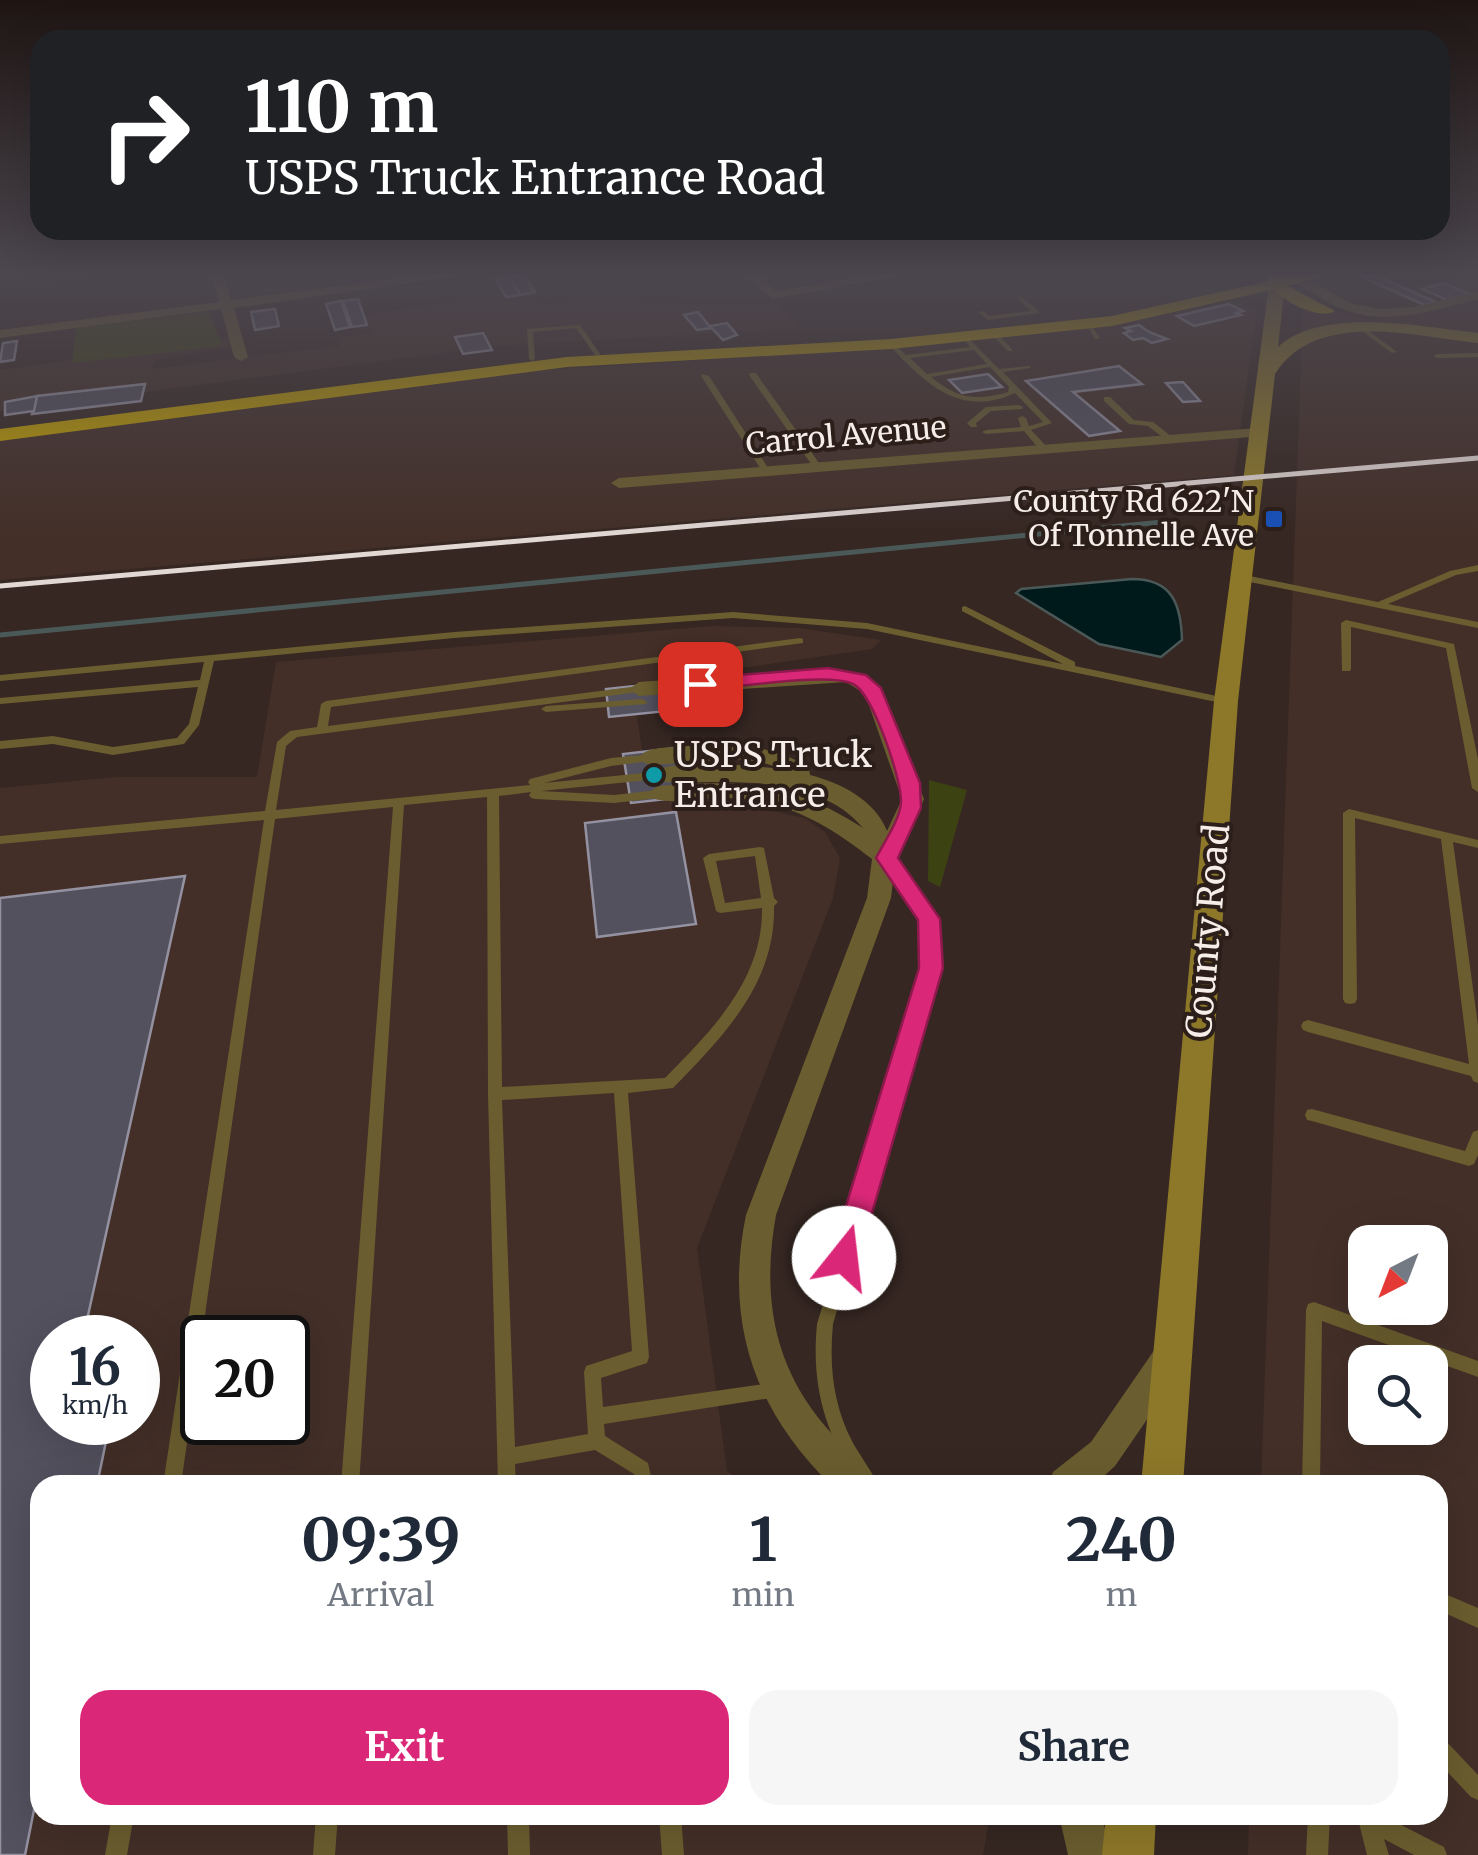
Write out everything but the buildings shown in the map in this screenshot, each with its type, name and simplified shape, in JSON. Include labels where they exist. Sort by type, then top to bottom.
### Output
[{"type":"highway","points":[[0,431],[506,363]]},
{"type":"highway","points":[[0,431],[562,363]]},
{"type":"main road","name":"County Road","points":[[1163,1475],[1226,700],[1266,363]]},
{"type":"main road","points":[[1264,379],[1274,363]]},
{"type":"main road","points":[[1128,1855],[1130,1825]]},
{"type":"street","name":"Carrol Avenue","points":[[619,483],[1258,432]]},
{"type":"street","points":[[640,696],[838,674],[866,684],[887,723],[913,799],[887,858],[879,898],[755,1237],[750,1291],[763,1355],[802,1430],[846,1475]]},
{"type":"street","points":[[654,776],[747,771],[817,784],[870,820],[887,858]]},
{"type":"street","points":[[654,776],[783,795],[827,814],[887,858]]},
{"type":"street","points":[[1078,1475],[1103,1454],[1175,1349]]},
{"type":"street","points":[[1082,1825],[1090,1855]]},
{"type":"lane","points":[[911,363],[953,398],[1009,394],[1013,387]]},
{"type":"lane","points":[[981,363],[995,368],[1048,423],[1026,429],[989,430]]},
{"type":"lane","points":[[926,376],[960,367],[1028,368]]},
{"type":"lane","points":[[753,375],[817,466]]},
{"type":"lane","points":[[705,376],[766,470]]},
{"type":"lane","points":[[980,399],[997,413]]},
{"type":"lane","points":[[1107,399],[1132,422],[1150,424],[1168,438]]},
{"type":"lane","points":[[977,423],[1019,407]]},
{"type":"lane","points":[[1026,429],[1035,416],[1032,414]]},
{"type":"lane","points":[[1026,429],[1012,421],[1044,448]]},
{"type":"lane","points":[[1379,604],[1452,573],[1478,568]]},
{"type":"lane","points":[[1240,577],[1478,625]]},
{"type":"lane","points":[[966,609],[1087,672]]},
{"type":"lane","points":[[0,678],[454,634],[733,615],[868,626],[1226,700]]},
{"type":"lane","points":[[1346,669],[1346,622],[1451,646],[1478,788]]},
{"type":"lane","points":[[322,730],[326,704],[800,641]]},
{"type":"lane","points":[[0,745],[53,740],[113,750],[169,745],[192,731],[210,658]]},
{"type":"lane","points":[[0,701],[204,683]]},
{"type":"lane","points":[[173,1475],[274,784],[288,737],[322,730],[640,696]]},
{"type":"lane","points":[[493,793],[611,762],[654,776]]},
{"type":"lane","points":[[493,793],[614,799],[654,776]]},
{"type":"lane","points":[[0,840],[654,776]]},
{"type":"lane","points":[[493,793],[495,1094],[507,1475]]},
{"type":"lane","points":[[351,1475],[399,802]]},
{"type":"lane","points":[[1350,999],[1349,813],[1478,844]]},
{"type":"lane","points":[[1308,1026],[1478,1074],[1447,839]]},
{"type":"lane","points":[[495,1094],[668,1084],[724,1028],[754,984],[772,902],[760,851],[740,857],[710,858],[720,908],[734,900],[750,898],[772,902]]},
{"type":"lane","points":[[864,1475],[837,1430],[826,1399],[822,1356],[825,1324],[931,968],[929,919],[887,858]]},
{"type":"lane","points":[[597,1441],[592,1372],[641,1357],[621,1086]]},
{"type":"lane","points":[[1312,1115],[1469,1158],[1478,1137]]},
{"type":"lane","points":[[1311,1475],[1314,1310],[1478,1369]]},
{"type":"lane","points":[[595,1417],[778,1390]]},
{"type":"lane","points":[[506,1456],[597,1441],[642,1470],[643,1475]]},
{"type":"lane","points":[[1448,1604],[1478,1618]]},
{"type":"lane","points":[[1448,1758],[1478,1790]]},
{"type":"lane","points":[[116,1855],[121,1825]]},
{"type":"lane","points":[[324,1855],[326,1825]]},
{"type":"lane","points":[[518,1825],[519,1855]]},
{"type":"lane","points":[[671,1825],[673,1855]]},
{"type":"lane","points":[[1318,1825],[1318,1855]]},
{"type":"lane","points":[[1369,1825],[1378,1855]]},
{"type":"lane","points":[[1382,1825],[1436,1855]]},
{"type":"shaded area","points":[[53,363],[155,363],[150,369],[203,363],[370,363],[0,411],[0,370]]},
{"type":"shaded area","points":[[660,363],[1250,363],[1234,475],[0,580],[0,439],[514,372]]},
{"type":"shaded area","points":[[1301,363],[1478,363],[1478,1855],[1248,1855],[1249,1825],[1448,1825],[1448,1475],[1261,1475]]},
{"type":"shaded area","points":[[713,626],[799,628],[881,640],[872,649],[631,684],[651,801],[707,797],[805,818],[825,832],[840,858],[833,898],[697,1248],[727,1471],[733,1475],[30,1475],[30,1825],[988,1825],[983,1855],[0,1855],[0,788],[117,777],[257,777],[276,662]]},
{"type":"green space","points":[[929,780],[967,790],[940,887],[928,881]]},
{"type":"water","points":[[1132,579],[1157,583],[1176,605],[1182,640],[1161,657],[1099,644],[1016,593],[1021,589]]},
{"type":"waterway","points":[[0,635],[1173,521]]},
{"type":"railway","points":[[0,586],[1478,458]]},
{"type":"place","name":"County Rd 622'N Of Tonnelle Ave","points":[[1274,519]]},
{"type":"place","name":"USPS Truck Entrance","points":[[654,775]]},
{"type":"route","points":[[700,684],[828,674],[859,679],[874,692],[910,783],[911,808],[887,858],[929,919],[931,968],[844,1258]]}]
